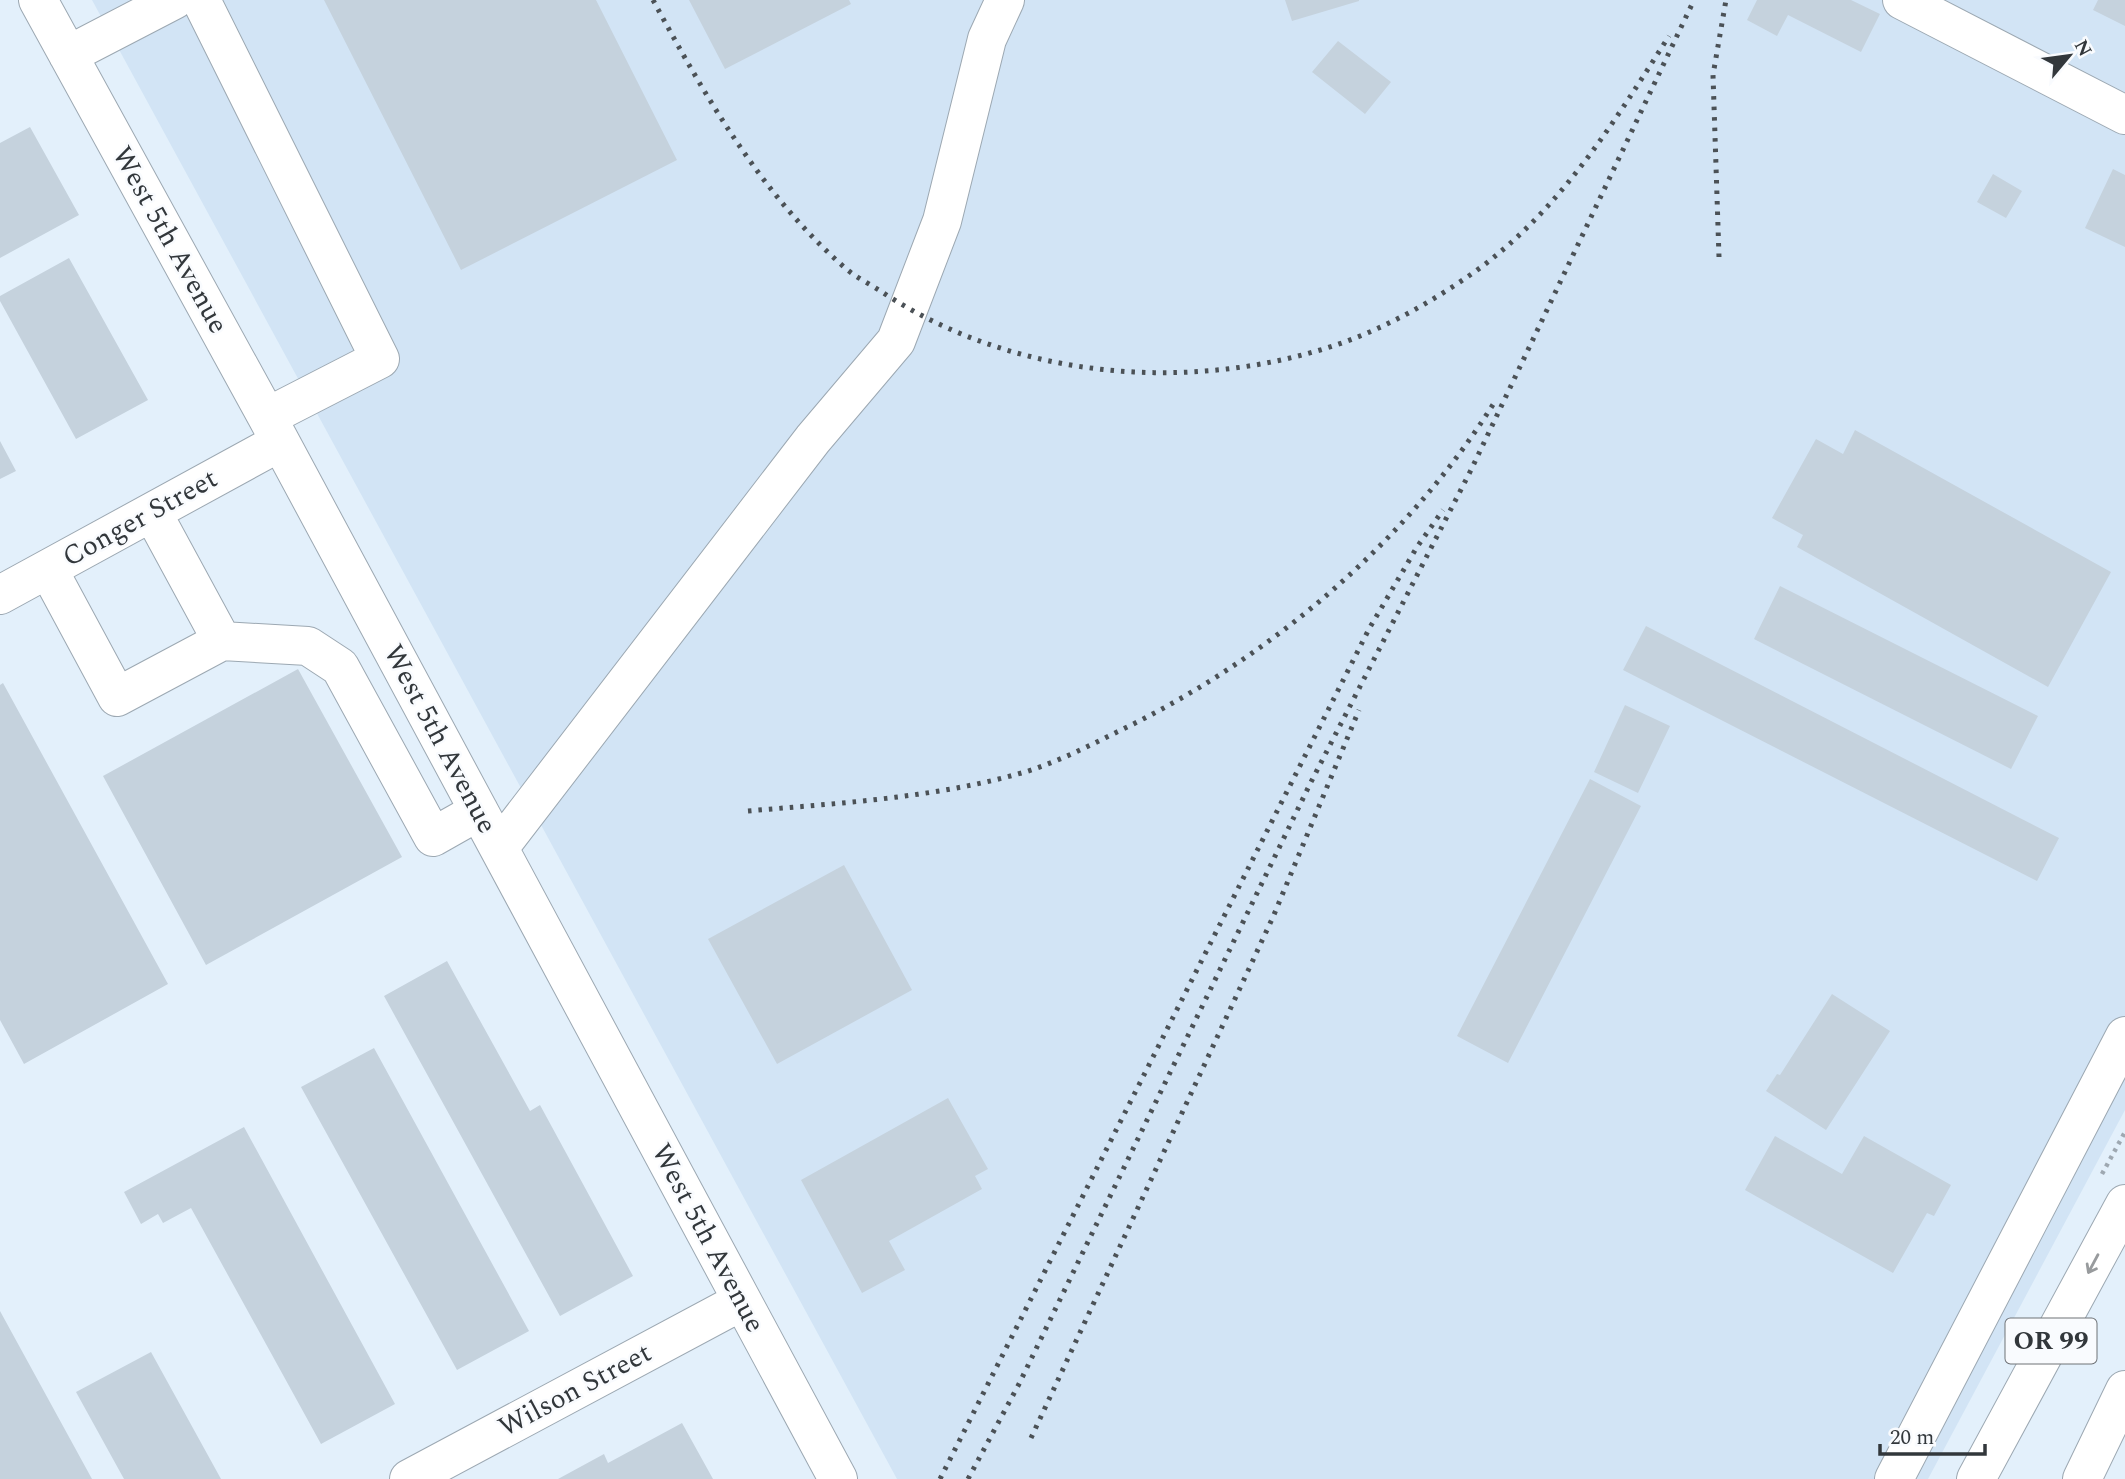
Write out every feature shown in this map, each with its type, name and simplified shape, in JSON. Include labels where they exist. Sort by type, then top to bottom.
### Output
[{"type":"street","name":"West 5th Avenue","points":[[38,0],[273,429],[838,1479]]},
{"type":"street","points":[[68,55],[174,0]]},
{"type":"street","name":"Conger Street","points":[[0,595],[152,512],[380,359],[201,0]]},
{"type":"street","points":[[499,848],[813,439],[896,341],[942,221],[987,39],[1005,0]]},
{"type":"street","points":[[1902,0],[2125,115]]},
{"type":"street","points":[[152,512],[222,641]]},
{"type":"street","points":[[48,569],[117,697],[222,641],[308,646],[340,667],[433,837],[479,811]]},
{"type":"street","points":[[340,667],[387,641]]},
{"type":"street","points":[[384,748],[431,722]]},
{"type":"street","points":[[1895,1479],[2125,1037]]},
{"type":"street","name":"OR 99","points":[[1976,1479],[2125,1204]]},
{"type":"street","name":"Wilson Street","points":[[409,1479],[741,1301]]},
{"type":"street","name":"OR 99","points":[[2082,1479],[2125,1390]]},
{"type":"shaded area","points":[[92,0],[2125,0],[2125,1110],[1928,1479],[897,1479]]},
{"type":"building","points":[[324,0],[596,0],[677,160],[461,270]]},
{"type":"building","points":[[689,0],[849,0],[851,4],[725,69]]},
{"type":"building","points":[[1285,0],[1359,0],[1359,1],[1292,21]]},
{"type":"building","points":[[1757,0],[1851,0],[1880,14],[1861,52],[1788,15],[1777,36],[1747,20]]},
{"type":"building","points":[[2098,0],[2125,0],[2125,26],[2093,10]]},
{"type":"building","points":[[1338,41],[1391,82],[1365,114],[1312,72]]},
{"type":"building","points":[[30,127],[79,215],[0,258],[0,143]]},
{"type":"building","points":[[2113,169],[2125,175],[2125,247],[2085,228]]},
{"type":"building","points":[[1993,174],[2022,191],[2006,218],[1977,202]]},
{"type":"building","points":[[69,258],[148,400],[76,439],[0,301],[0,296]]},
{"type":"building","points":[[1855,430],[2111,572],[2048,687],[1797,547],[1803,535],[1772,518],[1816,439],[1843,454]]},
{"type":"building","points":[[0,441],[16,471],[0,479]]},
{"type":"building","points":[[1780,586],[2038,716],[2011,769],[1754,639]]},
{"type":"building","points":[[1646,626],[2059,838],[2037,881],[1623,670]]},
{"type":"building","points":[[298,669],[402,857],[206,965],[103,776]]},
{"type":"building","points":[[3,683],[168,984],[24,1064],[0,1020],[0,685]]},
{"type":"building","points":[[1625,705],[1670,726],[1638,793],[1594,772]]},
{"type":"building","points":[[1590,779],[1641,806],[1508,1063],[1457,1036]]},
{"type":"building","points":[[844,865],[912,990],[777,1064],[708,939]]},
{"type":"building","points":[[447,961],[530,1111],[540,1105],[633,1276],[560,1316],[384,996]]},
{"type":"building","points":[[1832,994],[1890,1031],[1826,1130],[1766,1091],[1777,1074],[1780,1075]]},
{"type":"building","points":[[374,1048],[529,1331],[457,1370],[301,1087]]},
{"type":"building","points":[[948,1098],[988,1169],[975,1176],[982,1189],[889,1241],[905,1270],[862,1293],[801,1180]]},
{"type":"building","points":[[244,1127],[395,1404],[321,1444],[191,1208],[163,1223],[158,1214],[141,1224],[124,1192]]},
{"type":"building","points":[[1775,1136],[1842,1174],[1864,1136],[1951,1185],[1934,1216],[1927,1213],[1893,1273],[1745,1190]]},
{"type":"building","points":[[0,1311],[92,1479],[0,1479]]},
{"type":"building","points":[[151,1352],[221,1479],[124,1479],[76,1392]]},
{"type":"building","points":[[682,1423],[713,1479],[558,1479],[604,1454],[608,1463]]},
{"type":"railway","points":[[653,0],[714,107],[761,176],[814,239],[853,274],[933,321],[986,343],[1043,360],[1101,369],[1160,373],[1218,370],[1276,361],[1333,346],[1387,324],[1457,284],[1504,249],[1558,194],[1605,134],[1669,36]]},
{"type":"railway","points":[[968,1479],[1019,1384],[1310,784],[1471,470],[1694,0]]},
{"type":"railway","points":[[1719,257],[1713,75],[1726,0]]},
{"type":"railway","points":[[748,811],[922,794],[991,781],[1060,759],[1173,703],[1279,634],[1375,551],[1419,504],[1494,403]]},
{"type":"railway","points":[[940,1479],[1369,629],[1417,547],[1443,510]]},
{"type":"railway","points":[[1031,1438],[1273,917],[1359,710]]}]
